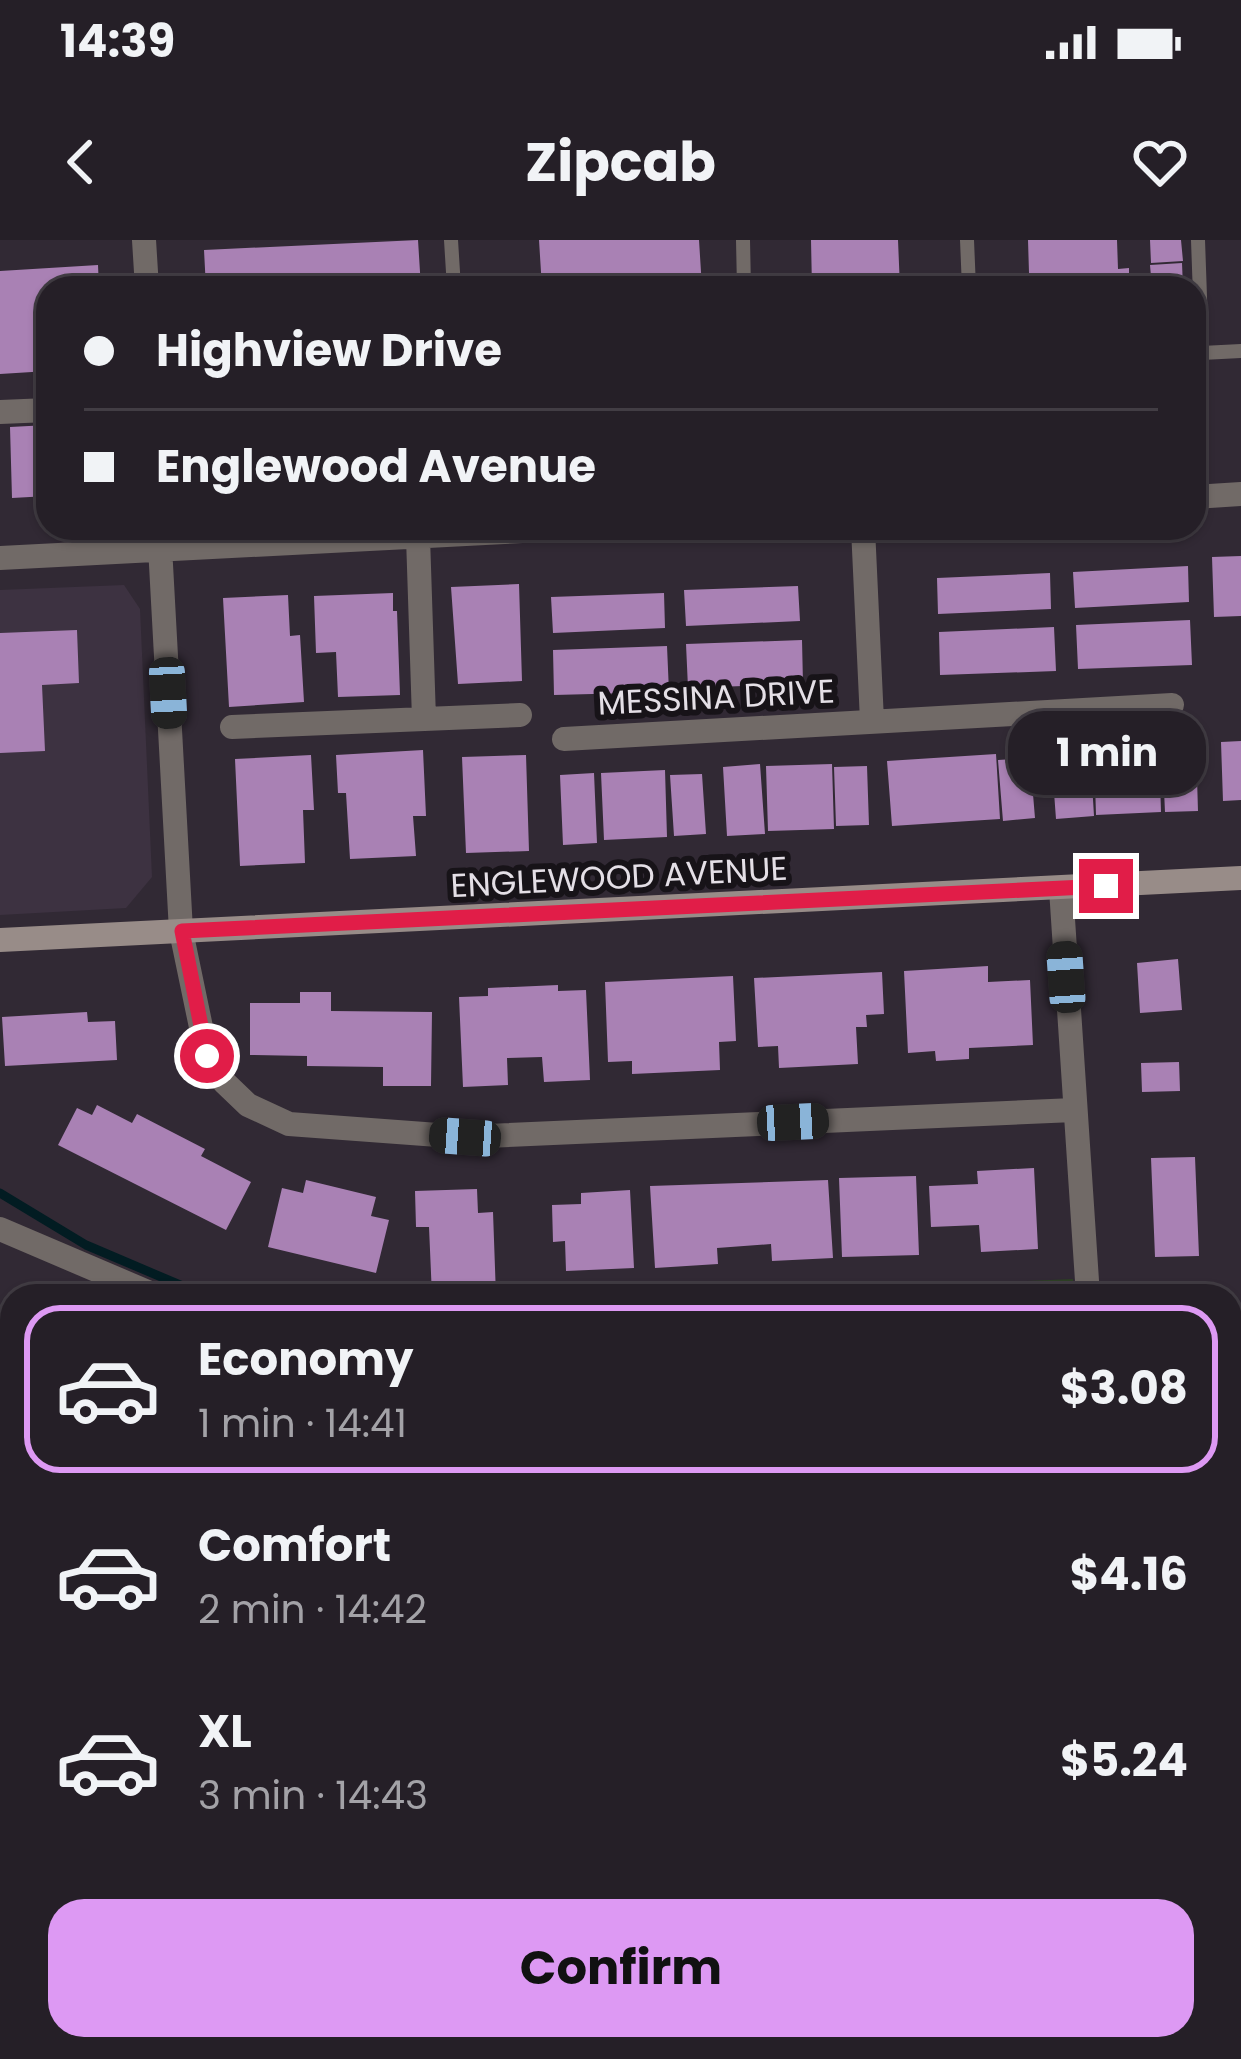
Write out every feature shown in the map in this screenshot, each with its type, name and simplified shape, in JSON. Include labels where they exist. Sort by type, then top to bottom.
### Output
[{"type":"street","points":[[144,240],[146,276]]},
{"type":"street","points":[[0,412],[36,410]]},
{"type":"street","points":[[1206,496],[1241,494]]},
{"type":"street","points":[[0,558],[151,540]]},
{"type":"street","points":[[159,540],[182,931],[207,1056],[224,1082],[248,1105],[289,1124],[465,1137],[1074,1110]]},
{"type":"street","points":[[418,540],[424,719]]},
{"type":"street","name":"MESSINA DRIVE","points":[[863,540],[872,722]]},
{"type":"street","name":"MESSINA DRIVE","points":[[564,739],[1172,705]]},
{"type":"street","points":[[232,727],[520,715]]},
{"type":"street","name":"ENGLEWOOD AVENUE","points":[[0,940],[1241,878]]},
{"type":"street","points":[[1061,889],[1087,1284]]},
{"type":"street","points":[[0,1229],[129,1284]]},
{"type":"lane","points":[[451,240],[453,276]]},
{"type":"lane","points":[[742,240],[744,276]]},
{"type":"lane","points":[[967,240],[969,276]]},
{"type":"lane","points":[[1198,240],[1199,276]]},
{"type":"lane","points":[[1206,353],[1241,351]]},
{"type":"shaded area","points":[[124,585],[140,609],[152,877],[126,908],[0,915],[0,590]]},
{"type":"green space","points":[[1073,1279],[1073,1284],[954,1284]]},
{"type":"building","points":[[418,240],[420,276],[205,276],[204,250]]},
{"type":"building","points":[[539,240],[699,240],[701,276],[541,276]]},
{"type":"building","points":[[811,240],[898,240],[900,276],[812,276]]},
{"type":"building","points":[[1028,240],[1117,240],[1118,269],[1129,268],[1129,276],[1019,276],[1029,273]]},
{"type":"building","points":[[1150,240],[1181,240],[1183,261],[1151,263]]},
{"type":"building","points":[[1182,263],[1183,276],[1151,276],[1150,265]]},
{"type":"building","points":[[98,265],[98,276],[36,276],[36,372],[0,374],[0,271]]},
{"type":"building","points":[[36,426],[36,497],[12,498],[10,427]]},
{"type":"building","points":[[1241,556],[1241,616],[1214,617],[1212,557]]},
{"type":"building","points":[[1188,566],[1189,602],[1075,608],[1073,572]]},
{"type":"building","points":[[1050,573],[1051,609],[938,614],[937,578]]},
{"type":"building","points":[[519,584],[522,681],[458,684],[451,587]]},
{"type":"building","points":[[798,586],[800,621],[686,626],[684,590]]},
{"type":"building","points":[[393,593],[400,695],[338,697],[336,652],[316,653],[314,596]]},
{"type":"building","points":[[664,593],[665,628],[553,633],[551,597]]},
{"type":"building","points":[[288,595],[290,636],[300,635],[304,702],[229,707],[223,598]]},
{"type":"building","points":[[1190,620],[1192,665],[1078,669],[1076,625]]},
{"type":"building","points":[[1054,627],[1056,671],[940,675],[939,632]]},
{"type":"building","points":[[77,630],[79,683],[42,685],[45,751],[0,753],[0,633]]},
{"type":"building","points":[[802,640],[803,684],[688,688],[686,644]]},
{"type":"building","points":[[667,646],[669,692],[554,695],[553,650]]},
{"type":"building","points":[[1241,741],[1241,800],[1223,801],[1221,742]]},
{"type":"building","points":[[1196,744],[1198,811],[1165,812],[1162,746]]},
{"type":"building","points":[[1159,747],[1161,812],[1096,815],[1094,750]]},
{"type":"building","points":[[1090,749],[1094,816],[1056,819],[1051,752]]},
{"type":"building","points":[[423,750],[426,816],[413,816],[416,856],[350,859],[346,793],[338,793],[336,755]]},
{"type":"building","points":[[996,754],[1000,819],[892,826],[887,761]]},
{"type":"building","points":[[311,755],[314,810],[303,810],[305,863],[240,866],[235,759]]},
{"type":"building","points":[[526,755],[529,851],[466,853],[462,757]]},
{"type":"building","points":[[1030,758],[1035,818],[1003,821],[998,760]]},
{"type":"building","points":[[760,764],[765,834],[727,836],[723,767]]},
{"type":"building","points":[[832,764],[834,829],[768,831],[766,766]]},
{"type":"building","points":[[867,766],[869,825],[836,826],[834,767]]},
{"type":"building","points":[[665,770],[667,837],[604,840],[601,773]]},
{"type":"building","points":[[594,773],[597,843],[563,845],[560,775]]},
{"type":"building","points":[[702,774],[706,834],[674,836],[670,775]]},
{"type":"building","points":[[1178,959],[1182,1010],[1140,1013],[1137,963]]},
{"type":"building","points":[[988,966],[988,982],[1030,980],[1033,1045],[969,1048],[969,1059],[936,1061],[935,1051],[908,1053],[904,971]]},
{"type":"building","points":[[882,972],[884,1014],[866,1015],[867,1027],[856,1027],[858,1064],[779,1068],[778,1046],[758,1047],[754,978]]},
{"type":"building","points":[[733,976],[736,1041],[719,1042],[720,1070],[632,1074],[632,1061],[608,1062],[605,982]]},
{"type":"building","points":[[558,985],[558,991],[586,990],[590,1080],[544,1082],[542,1057],[507,1058],[508,1085],[463,1087],[459,997],[488,996],[488,988]]},
{"type":"building","points":[[300,992],[331,992],[331,1011],[432,1012],[431,1086],[383,1086],[383,1067],[307,1066],[307,1056],[250,1055],[250,1003],[300,1003]]},
{"type":"building","points":[[87,1012],[88,1022],[115,1021],[117,1060],[5,1066],[2,1017]]},
{"type":"building","points":[[1179,1062],[1180,1091],[1142,1092],[1141,1063]]},
{"type":"building","points":[[97,1105],[132,1123],[137,1114],[205,1149],[201,1156],[251,1182],[226,1230],[58,1145],[77,1108],[92,1115]]},
{"type":"building","points":[[1195,1157],[1199,1256],[1155,1257],[1151,1158]]},
{"type":"building","points":[[1034,1168],[1038,1249],[981,1252],[979,1225],[931,1227],[929,1186],[978,1184],[977,1171]]},
{"type":"building","points":[[916,1176],[919,1255],[842,1257],[839,1178]]},
{"type":"building","points":[[306,1180],[376,1197],[371,1216],[389,1220],[376,1273],[268,1247],[282,1188],[303,1193]]},
{"type":"building","points":[[828,1180],[833,1258],[772,1261],[771,1244],[717,1248],[718,1264],[655,1268],[650,1186]]},
{"type":"building","points":[[477,1189],[478,1213],[493,1212],[496,1284],[431,1284],[429,1227],[416,1227],[415,1191]]},
{"type":"building","points":[[630,1190],[634,1268],[566,1271],[565,1241],[553,1242],[552,1205],[581,1204],[581,1193]]},
{"type":"waterway","points":[[0,1193],[86,1245],[178,1284]]},
{"type":"route","points":[[207,1056],[182,931],[1106,886]]}]
